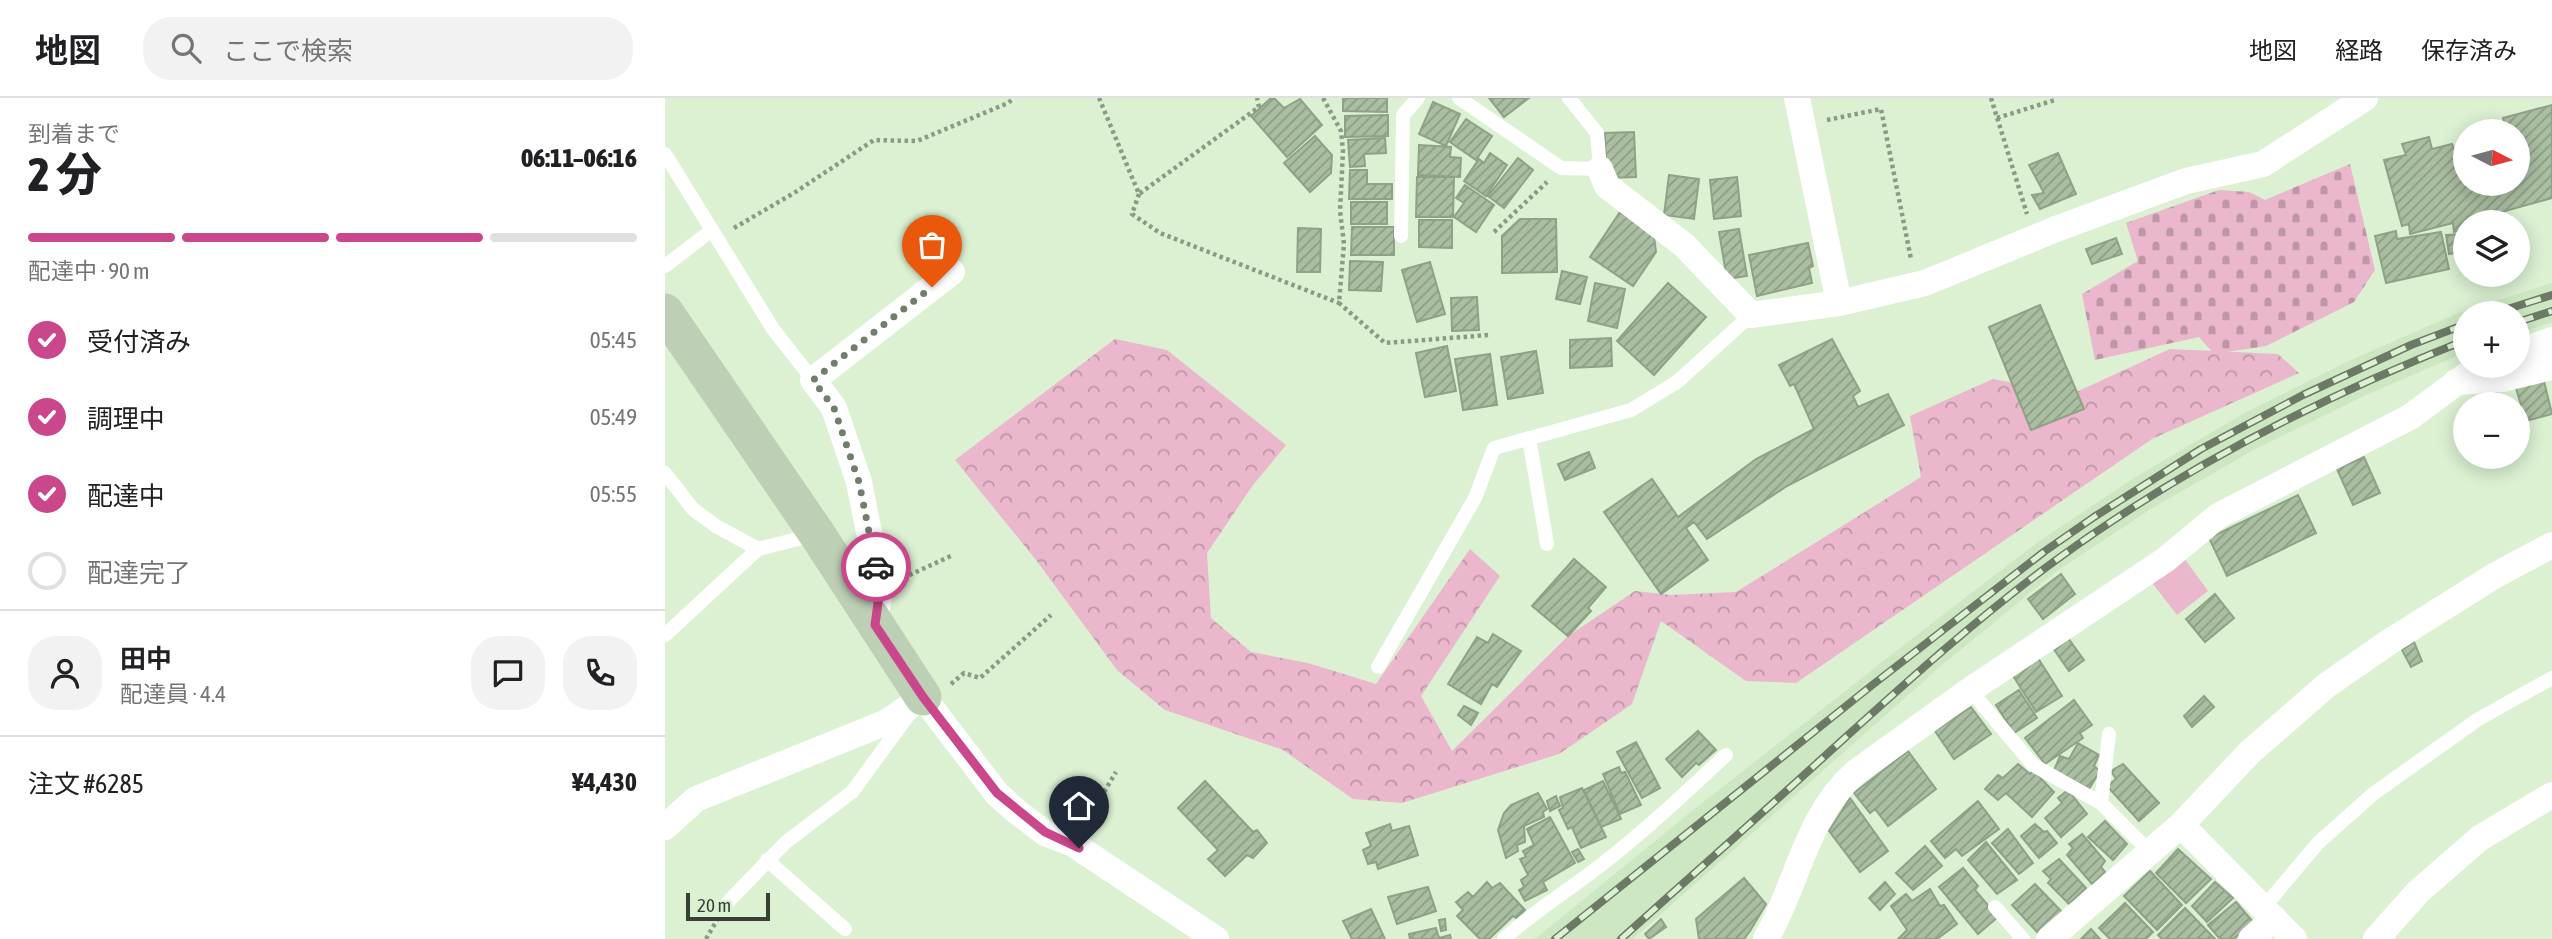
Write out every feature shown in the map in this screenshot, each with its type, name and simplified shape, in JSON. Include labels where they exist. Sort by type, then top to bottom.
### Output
[{"type":"street","points":[[1797,98],[1839,303]]},
{"type":"street","points":[[1600,169],[1607,186],[1684,245],[1751,315],[1839,303],[1916,285],[2186,181],[2263,164],[2365,98]]},
{"type":"street","points":[[875,625],[880,588],[859,482],[834,408],[813,380],[952,272]]},
{"type":"street","points":[[665,312],[817,534],[926,700],[997,793],[1045,832],[1073,844],[1216,939]]},
{"type":"street","points":[[2530,348],[2552,340]]},
{"type":"street","points":[[2456,382],[2503,379],[2552,367]]},
{"type":"street","points":[[1766,939],[1784,905],[1803,853],[1843,783],[1970,690],[2165,560],[2218,516],[2410,417],[2462,378]]},
{"type":"street","points":[[2049,939],[2181,825],[2250,752],[2327,685],[2459,598],[2552,545]]},
{"type":"street","points":[[665,827],[696,799],[887,722],[926,700]]},
{"type":"street","points":[[2376,939],[2418,892],[2480,838],[2552,795]]},
{"type":"street","points":[[2181,825],[2294,939]]},
{"type":"street","points":[[2251,939],[2269,912]]},
{"type":"lane","points":[[1401,236],[1403,115],[1418,98]]},
{"type":"lane","points":[[1458,98],[1561,168],[1600,169],[1597,133],[1569,98]]},
{"type":"lane","points":[[665,154],[773,330],[813,380]]},
{"type":"lane","points":[[665,266],[714,234]]},
{"type":"lane","points":[[1378,667],[1475,498],[1494,448],[1631,410],[1677,382],[1751,315]]},
{"type":"lane","points":[[1529,438],[1547,544]]},
{"type":"lane","points":[[665,474],[693,509],[716,526],[758,549]]},
{"type":"lane","points":[[665,635],[758,549],[817,534]]},
{"type":"lane","points":[[2269,912],[2318,843],[2373,793],[2476,720],[2552,678]]},
{"type":"lane","points":[[1970,690],[2033,765],[2101,803],[2148,851]]},
{"type":"lane","points":[[726,904],[786,842],[852,792],[926,700]]},
{"type":"lane","points":[[2101,803],[2109,734]]},
{"type":"lane","points":[[1504,939],[1525,919],[1646,830],[1726,755]]},
{"type":"lane","points":[[767,860],[845,929]]},
{"type":"lane","points":[[1996,907],[2023,939]]},
{"type":"path","points":[[714,234],[795,192],[874,140],[917,141],[1014,98]]},
{"type":"path","points":[[1099,98],[1139,194]]},
{"type":"path","points":[[1257,98],[1259,107],[1139,194],[1132,214],[1160,233],[1339,303],[1385,343],[1489,335]]},
{"type":"path","points":[[1323,98],[1341,131],[1343,151],[1340,211],[1344,244],[1339,303]]},
{"type":"path","points":[[1991,98],[2035,238]]},
{"type":"path","points":[[1997,118],[2055,100]]},
{"type":"path","points":[[1802,124],[1881,109],[1916,285]]},
{"type":"path","points":[[1494,232],[1561,168]]},
{"type":"path","points":[[880,588],[953,555]]},
{"type":"path","points":[[926,700],[964,673],[981,678],[1051,615]]},
{"type":"path","points":[[1073,844],[1116,772]]},
{"type":"shaded area","points":[[2552,283],[2552,322],[2530,330],[2530,301],[2496,301]]},
{"type":"shaded area","points":[[2453,315],[2453,358],[2366,395],[2259,447],[2154,507],[2057,571],[1941,666],[1633,939],[1535,939],[1692,811],[2038,542],[2134,478],[2241,415],[2351,360]]},
{"type":"green space","points":[[2350,164],[2375,270],[2354,302],[2266,346],[2214,354],[2199,337],[2095,360],[2082,294],[2138,261],[2126,223],[2219,190],[2249,192],[2265,200]]},
{"type":"green space","points":[[1115,339],[1167,350],[1286,445],[1253,485],[1207,553],[1211,618],[1251,652],[1308,663],[1376,684],[1470,549],[1500,576],[1421,696],[1452,751],[1568,636],[1635,591],[1671,595],[1736,592],[1921,477],[1910,416],[1993,379],[2072,394],[2170,349],[2278,354],[2299,373],[2152,439],[1796,683],[1746,681],[1661,621],[1632,704],[1559,754],[1402,803],[1353,799],[1283,750],[1165,710],[1117,670],[1036,560],[955,460]]},
{"type":"green space","points":[[2184,558],[2208,591],[2177,615],[2150,580]]},
{"type":"building","points":[[1271,98],[1284,108],[1300,99],[1322,125],[1287,157],[1251,116]]},
{"type":"building","points":[[1343,98],[1387,98],[1387,112],[1343,111]]},
{"type":"building","points":[[1489,98],[1529,98],[1504,117]]},
{"type":"building","points":[[1433,102],[1460,114],[1446,146],[1419,134]]},
{"type":"building","points":[[2552,105],[2552,198],[2509,210],[2453,210],[2453,223],[2410,234],[2409,224],[2402,226],[2384,160],[2406,155],[2402,144],[2429,137],[2432,149],[2452,144],[2453,196],[2531,196],[2531,119],[2503,118]]},
{"type":"building","points":[[1388,115],[1388,136],[1345,137],[1345,116]]},
{"type":"building","points":[[1466,119],[1492,136],[1476,160],[1450,142]]},
{"type":"building","points":[[1634,132],[1636,177],[1606,178],[1605,133]]},
{"type":"building","points":[[1315,136],[1332,155],[1331,173],[1310,192],[1284,163]]},
{"type":"building","points":[[1385,138],[1386,153],[1364,154],[1365,166],[1350,167],[1348,140]]},
{"type":"building","points":[[1419,145],[1451,147],[1450,157],[1461,158],[1460,177],[1418,175]]},
{"type":"building","points":[[1490,153],[1507,165],[1486,196],[1464,181],[1479,159],[1484,163]]},
{"type":"building","points":[[2058,153],[2076,194],[2040,209],[2032,195],[2044,193],[2029,165]]},
{"type":"building","points":[[1518,158],[1533,170],[1504,208],[1488,196]]},
{"type":"building","points":[[1350,170],[1367,170],[1367,184],[1392,184],[1392,199],[1349,199]]},
{"type":"building","points":[[1669,175],[1699,179],[1694,219],[1664,215]]},
{"type":"building","points":[[1417,177],[1454,177],[1453,217],[1416,217]]},
{"type":"building","points":[[1737,177],[1741,216],[1714,219],[1710,180]]},
{"type":"building","points":[[1465,185],[1494,205],[1476,232],[1454,217],[1464,203],[1456,198]]},
{"type":"building","points":[[1351,202],[1387,202],[1387,224],[1351,224]]},
{"type":"building","points":[[1620,212],[1654,236],[1656,252],[1633,286],[1590,257]]},
{"type":"building","points":[[1520,219],[1556,219],[1557,272],[1502,273],[1502,236]]},
{"type":"building","points":[[1419,220],[1452,220],[1452,248],[1419,247]]},
{"type":"building","points":[[1352,227],[1394,227],[1394,255],[1351,255]]},
{"type":"building","points":[[1298,228],[1321,229],[1320,272],[1297,272]]},
{"type":"building","points":[[1739,229],[1747,276],[1727,279],[1719,232]]},
{"type":"building","points":[[2396,231],[2397,239],[2441,232],[2449,269],[2386,283],[2375,236]]},
{"type":"building","points":[[2446,235],[2453,235],[2453,253],[2449,254]]},
{"type":"building","points":[[2116,238],[2122,254],[2092,264],[2086,249]]},
{"type":"building","points":[[1808,243],[1813,266],[1809,268],[1812,283],[1757,296],[1749,255]]},
{"type":"building","points":[[1350,261],[1383,262],[1381,291],[1349,290]]},
{"type":"building","points":[[1430,262],[1445,314],[1417,322],[1402,270]]},
{"type":"building","points":[[1562,271],[1587,277],[1580,304],[1556,299]]},
{"type":"building","points":[[1595,283],[1625,289],[1617,328],[1588,321]]},
{"type":"building","points":[[1668,283],[1706,317],[1654,375],[1617,341]]},
{"type":"building","points":[[1477,297],[1479,330],[1452,331],[1451,298]]},
{"type":"building","points":[[2040,305],[2084,409],[2031,430],[1989,327]]},
{"type":"building","points":[[1611,338],[1612,366],[1570,368],[1570,340]]},
{"type":"building","points":[[1832,339],[1860,391],[1853,396],[1858,407],[1888,394],[1904,425],[1787,486],[1707,539],[1694,522],[1686,528],[1708,560],[1661,594],[1604,512],[1652,479],[1678,517],[1756,459],[1814,429],[1794,384],[1790,386],[1779,365]]},
{"type":"building","points":[[1447,346],[1456,391],[1425,397],[1416,353]]},
{"type":"building","points":[[1536,351],[1543,393],[1508,399],[1501,357]]},
{"type":"building","points":[[1490,354],[1497,405],[1463,410],[1455,359]]},
{"type":"building","points":[[2543,377],[2552,414],[2530,420],[2530,392],[2517,392],[2515,385]]},
{"type":"building","points":[[1589,452],[1595,468],[1565,480],[1558,464]]},
{"type":"building","points":[[2364,457],[2380,493],[2353,505],[2337,469]]},
{"type":"building","points":[[2298,495],[2316,533],[2227,576],[2209,538]]},
{"type":"building","points":[[1574,559],[1606,587],[1588,608],[1591,611],[1568,636],[1532,606]]},
{"type":"building","points":[[2061,574],[2075,594],[2043,619],[2028,599]]},
{"type":"building","points":[[2215,594],[2234,618],[2205,642],[2186,619]]},
{"type":"building","points":[[1493,634],[1521,651],[1497,687],[1492,684],[1481,704],[1448,684],[1477,637],[1488,643]]},
{"type":"building","points":[[2068,638],[2084,660],[2069,671],[2053,648]]},
{"type":"building","points":[[2414,642],[2422,661],[2411,667],[2402,650]]},
{"type":"building","points":[[2038,658],[2062,696],[2036,712],[2012,674]]},
{"type":"building","points":[[2019,690],[2037,718],[2014,733],[1996,705]]},
{"type":"building","points":[[2204,696],[2214,707],[2192,727],[2184,716]]},
{"type":"building","points":[[2074,700],[2092,725],[2080,733],[2083,738],[2045,764],[2025,738]]},
{"type":"building","points":[[1464,706],[1478,713],[1471,725],[1458,715]]},
{"type":"building","points":[[1971,707],[1991,734],[1954,759],[1935,731]]},
{"type":"building","points":[[1698,731],[1716,750],[1699,765],[1696,763],[1682,777],[1666,759]]},
{"type":"building","points":[[1636,742],[1660,788],[1642,798],[1617,752]]},
{"type":"building","points":[[2078,743],[2099,755],[2094,766],[2100,771],[2089,789],[2054,770],[2060,756],[2069,759]]},
{"type":"building","points":[[1908,751],[1936,789],[1888,826],[1875,809],[1870,813],[1854,793]]},
{"type":"building","points":[[2018,764],[2030,774],[2033,770],[2054,792],[2032,817],[2006,793],[1998,800],[1985,789],[1998,775],[2003,778]]},
{"type":"building","points":[[2123,764],[2159,803],[2139,821],[2107,786],[2116,779],[2111,771]]},
{"type":"building","points":[[1619,767],[1621,773],[1625,772],[1641,805],[1620,814],[1603,774]]},
{"type":"building","points":[[1205,781],[1253,832],[1257,830],[1267,843],[1253,858],[1247,855],[1225,876],[1208,859],[1218,850],[1178,808]]},
{"type":"building","points":[[1603,781],[1621,819],[1601,827],[1584,790]]},
{"type":"building","points":[[1582,788],[1606,837],[1581,848],[1572,827],[1568,829],[1559,810],[1563,808],[1560,797]]},
{"type":"building","points":[[2068,790],[2087,814],[2061,837],[2045,818],[2062,803],[2058,798]]},
{"type":"building","points":[[1538,793],[1547,809],[1543,812],[1544,817],[1524,826],[1525,842],[1517,845],[1518,851],[1506,858],[1498,830],[1504,813],[1511,805]]},
{"type":"building","points":[[1556,796],[1560,806],[1550,811],[1547,801]]},
{"type":"building","points":[[1850,798],[1888,851],[1860,872],[1829,831]]},
{"type":"building","points":[[1978,801],[1999,829],[1962,856],[1956,849],[1945,858],[1931,841]]},
{"type":"building","points":[[1550,817],[1575,863],[1543,882],[1547,890],[1525,901],[1519,890],[1524,887],[1521,880],[1528,875],[1520,859],[1526,857],[1523,851],[1534,845],[1527,829]]},
{"type":"building","points":[[2105,821],[2127,844],[2113,860],[2088,837]]},
{"type":"building","points":[[1390,824],[1392,831],[1409,826],[1418,855],[1378,869],[1376,862],[1368,864],[1363,850],[1371,846],[1366,833]]},
{"type":"building","points":[[2035,824],[2044,832],[2047,831],[2057,843],[2039,858],[2021,836]]},
{"type":"building","points":[[2008,829],[2033,863],[2019,874],[1992,843]]},
{"type":"building","points":[[2082,834],[2105,861],[2101,867],[2105,872],[2092,884],[2067,855],[2073,848],[2069,844]]},
{"type":"building","points":[[1986,842],[2017,880],[1997,894],[1968,860]]},
{"type":"building","points":[[1925,846],[1942,866],[1913,890],[1896,873]]},
{"type":"building","points":[[1578,849],[1584,859],[1578,862],[1572,852]]},
{"type":"building","points":[[2178,849],[2211,879],[2186,903],[2156,873]]},
{"type":"building","points":[[2059,859],[2086,888],[2069,904],[2048,883],[2051,879],[2043,871]]},
{"type":"building","points":[[1963,868],[1978,886],[1975,890],[1998,917],[1978,934],[1939,887]]},
{"type":"building","points":[[2150,871],[2182,905],[2157,930],[2124,896]]},
{"type":"building","points":[[1744,878],[1766,904],[1750,931],[1744,939],[1699,939],[1696,919]]},
{"type":"building","points":[[1487,882],[1492,888],[1500,883],[1525,910],[1516,918],[1513,916],[1489,939],[1480,939],[1457,916],[1463,910],[1456,902],[1468,892],[1473,897]]},
{"type":"building","points":[[1885,882],[1895,894],[1880,910],[1869,898]]},
{"type":"building","points":[[2215,882],[2233,898],[2207,922],[2192,906]]},
{"type":"building","points":[[2035,884],[2062,912],[2038,933],[2012,905]]},
{"type":"building","points":[[1428,887],[1436,911],[1397,924],[1388,897]]},
{"type":"building","points":[[1930,889],[1940,906],[1944,905],[1957,924],[1937,939],[1898,939],[1907,930],[1891,906],[1906,894],[1912,901]]},
{"type":"building","points":[[2236,902],[2253,922],[2234,939],[2220,939],[2208,925]]},
{"type":"building","points":[[2125,903],[2153,932],[2146,939],[2110,939],[2099,928]]},
{"type":"building","points":[[2185,908],[2215,939],[2162,939],[2158,935]]},
{"type":"building","points":[[1371,909],[1385,939],[1352,939],[1343,921]]},
{"type":"building","points":[[1445,919],[1446,930],[1441,931],[1439,920]]},
{"type":"building","points":[[1661,919],[1666,927],[1649,939],[1645,934]]},
{"type":"building","points":[[1436,928],[1439,938],[1450,935],[1451,939],[1410,939],[1409,934]]},
{"type":"building","points":[[2091,929],[2100,939],[2081,939]]},
{"type":"railway","points":[[2530,302],[2552,295]]},
{"type":"railway","points":[[2530,318],[2552,311]]},
{"type":"railway","points":[[1555,939],[1871,686],[2045,551],[2094,517],[2201,449],[2303,395],[2411,345],[2453,329]]},
{"type":"railway","points":[[1621,939],[1936,656],[2052,563],[2149,497],[2251,438],[2358,386],[2453,345]]},
{"type":"way so far","points":[[876,567],[859,482],[834,408],[813,380],[932,287]]},
{"type":"route","points":[[876,567],[880,588],[875,625],[923,697],[997,793],[1045,832],[1079,848]]}]
